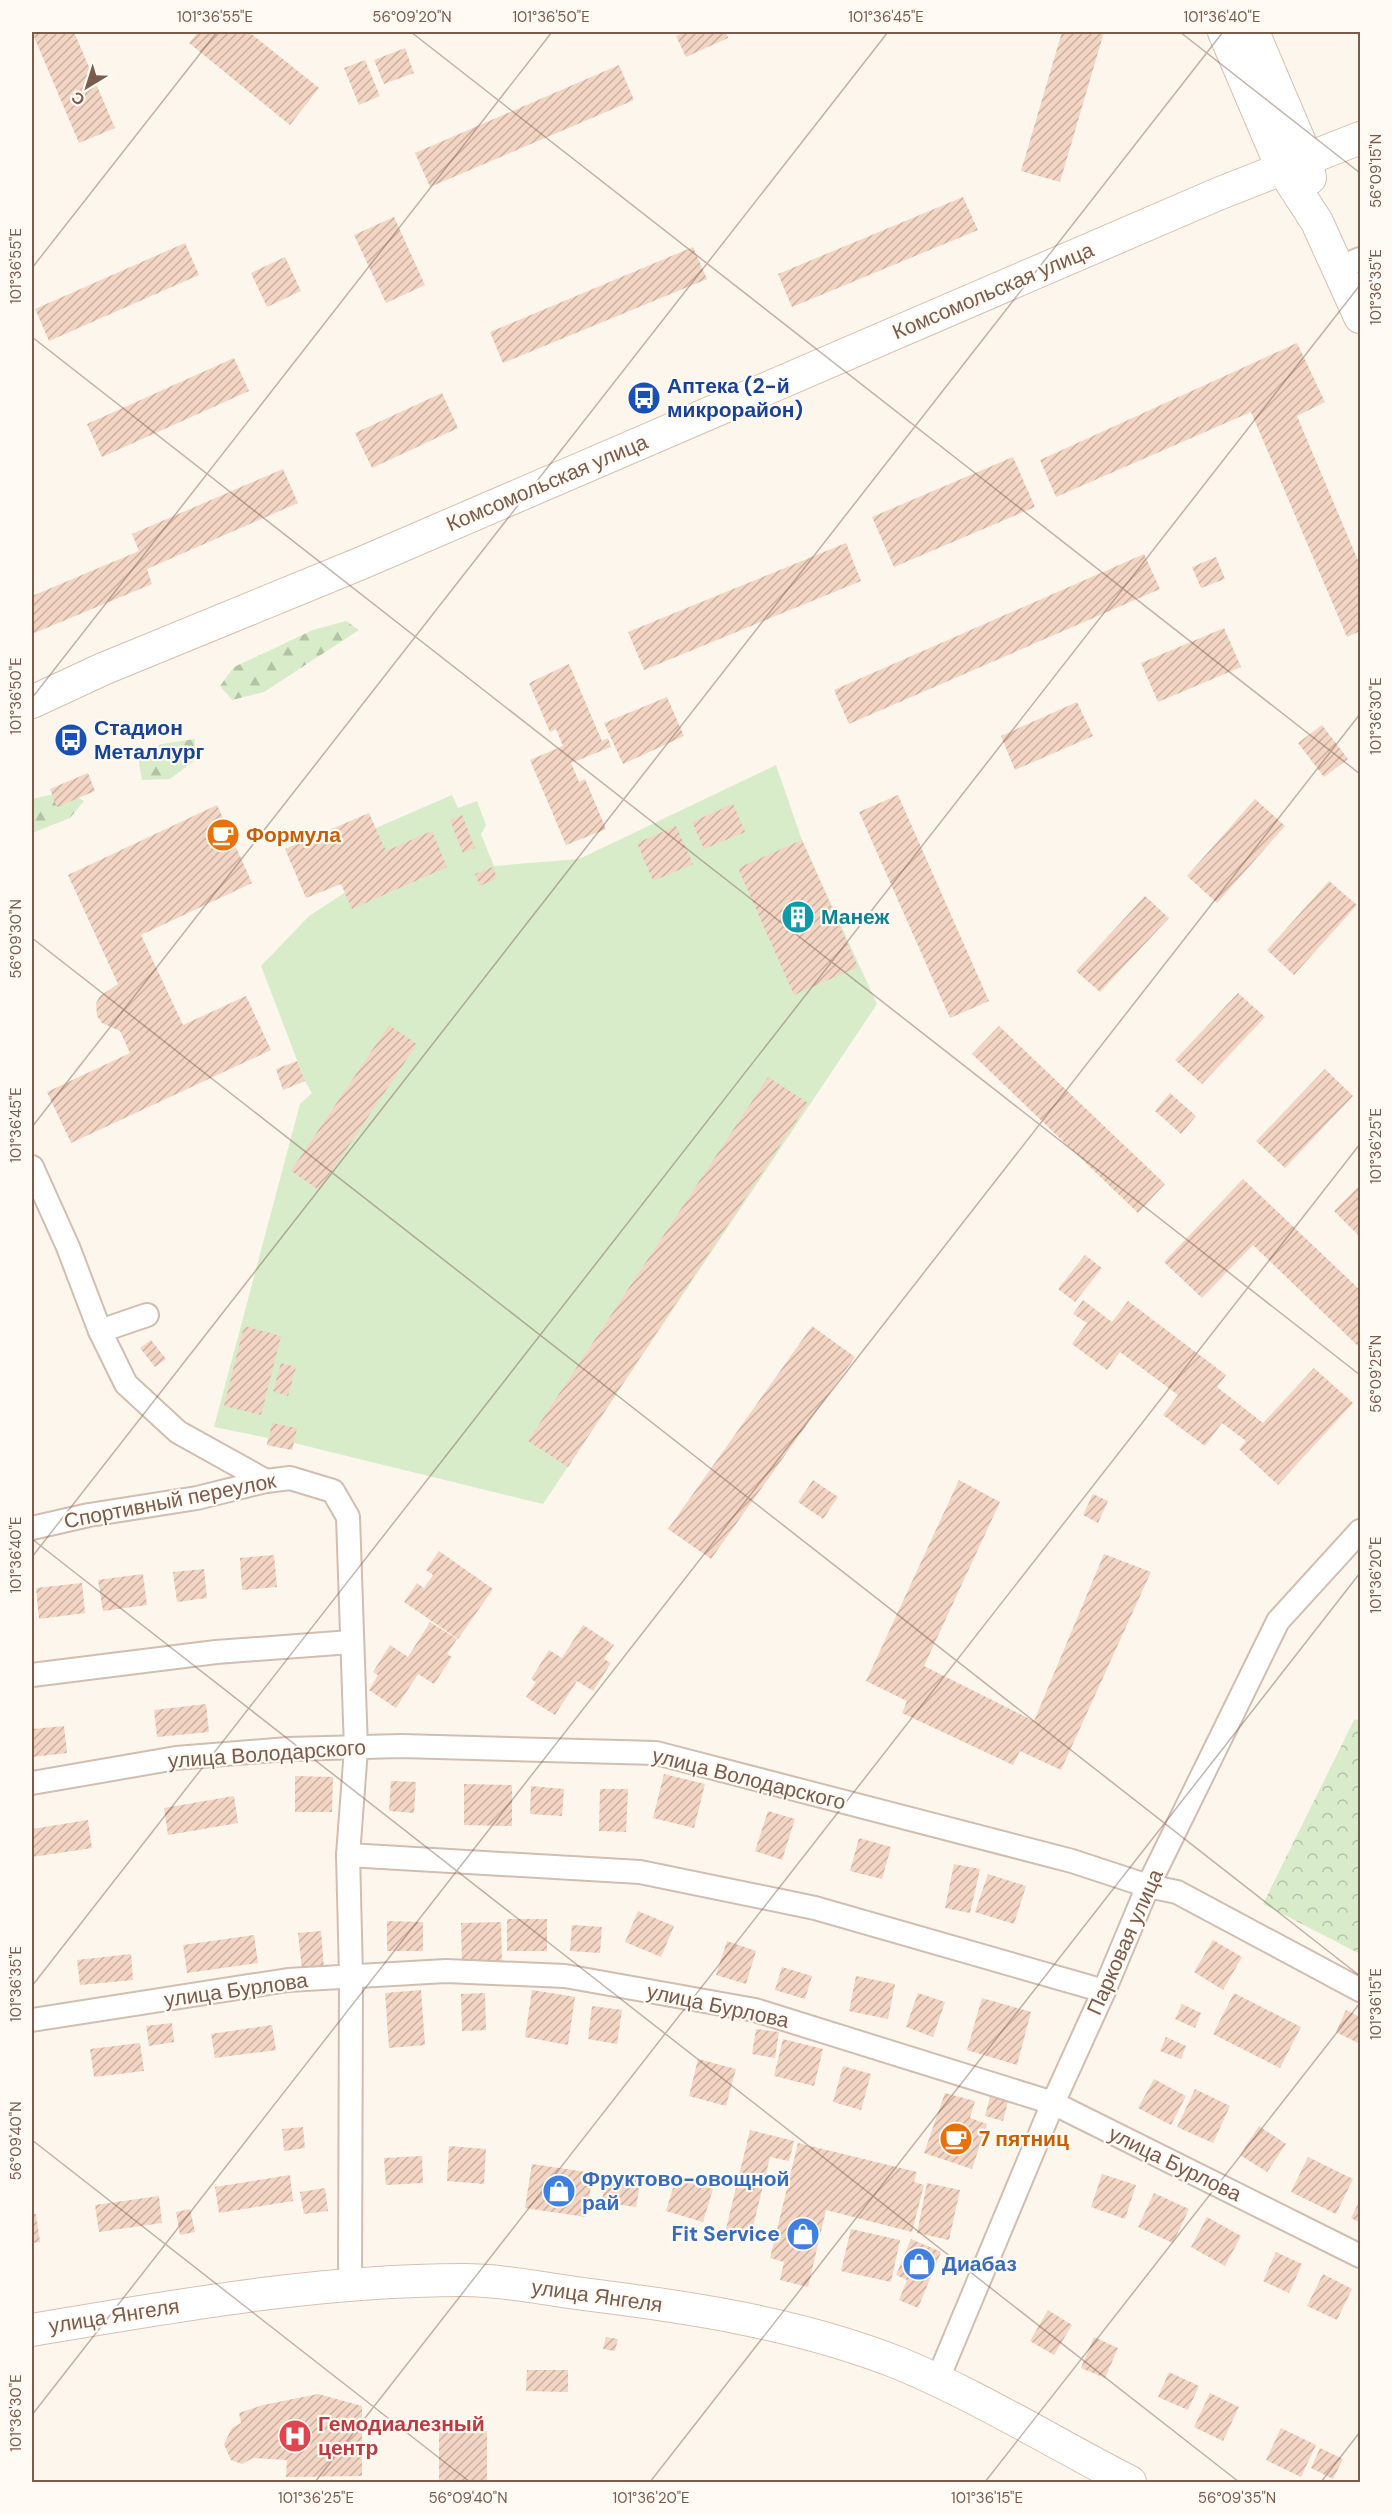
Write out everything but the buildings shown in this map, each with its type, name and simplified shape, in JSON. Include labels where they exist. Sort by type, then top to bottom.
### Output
[{"type":"main road","points":[[1224,32],[1295,164]]},
{"type":"main road","points":[[1253,32],[1295,164],[1317,222],[1349,263],[1360,317]]},
{"type":"main road","name":"Комсомольская улица","points":[[32,702],[103,669],[364,562],[1360,138]]},
{"type":"main road","name":"улица Янгеля","points":[[32,2330],[238,2297],[468,2280],[646,2302],[727,2316],[848,2345],[937,2381],[1005,2413],[1130,2482]]},
{"type":"street","points":[[32,1167],[68,1247],[100,1331],[126,1384],[178,1432],[266,1481]]},
{"type":"street","points":[[100,1331],[147,1315]]},
{"type":"street","name":"Спортивный переулок","points":[[32,1528],[89,1515],[196,1498],[266,1481],[290,1479],[333,1491],[348,1517],[356,1749],[348,1855],[351,1976],[350,2287]]},
{"type":"street","name":"Парковая улица","points":[[937,2381],[1053,2103],[1104,1991],[1148,1886],[1278,1621],[1360,1531]]},
{"type":"street","points":[[32,1675],[216,1652],[351,1642]]},
{"type":"street","name":"улица Володарского","points":[[32,1783],[176,1758],[288,1749],[356,1749],[401,1746],[656,1753],[1072,1861],[1148,1886],[1178,1892],[1360,1990]]},
{"type":"street","points":[[348,1855],[640,1872],[815,1908],[1104,1991]]},
{"type":"street","name":"улица Бурлова","points":[[32,2020],[288,1980],[446,1971],[565,1976],[744,2008],[1053,2103],[1360,2256]]},
{"type":"green space","points":[[346,621],[359,630],[264,692],[232,700],[220,686],[234,667],[313,630]]},
{"type":"green space","points":[[195,739],[194,761],[170,779],[142,780],[138,757],[162,744]]},
{"type":"green space","points":[[776,765],[802,840],[877,1004],[543,1504],[294,1443],[292,1450],[267,1445],[268,1438],[214,1427],[300,1104],[312,1093],[305,1081],[261,966],[309,916],[390,863],[376,828],[452,795],[458,808],[477,801],[486,825],[481,834],[494,866],[579,859]]},
{"type":"green space","points":[[67,791],[84,801],[70,818],[32,833],[32,799]]},
{"type":"green space","points":[[1360,1719],[1360,1954],[1263,1904],[1354,1720]]},
{"type":"place","name":"Аптека (2-й микрорайон)","points":[[644,398]]},
{"type":"place","name":"Стадион Металлург","points":[[71,740]]},
{"type":"place","name":"Формула","points":[[223,835]]},
{"type":"place","name":"Манеж","points":[[798,917]]},
{"type":"place","name":"7 пятниц","points":[[956,2139]]},
{"type":"place","name":"Фруктово-овощной рай","points":[[559,2191]]},
{"type":"place","name":"Fit Service","points":[[803,2234]]},
{"type":"place","name":"Диабаз","points":[[919,2264]]},
{"type":"place","name":"Гемодиалезный центр","points":[[295,2436]]}]
